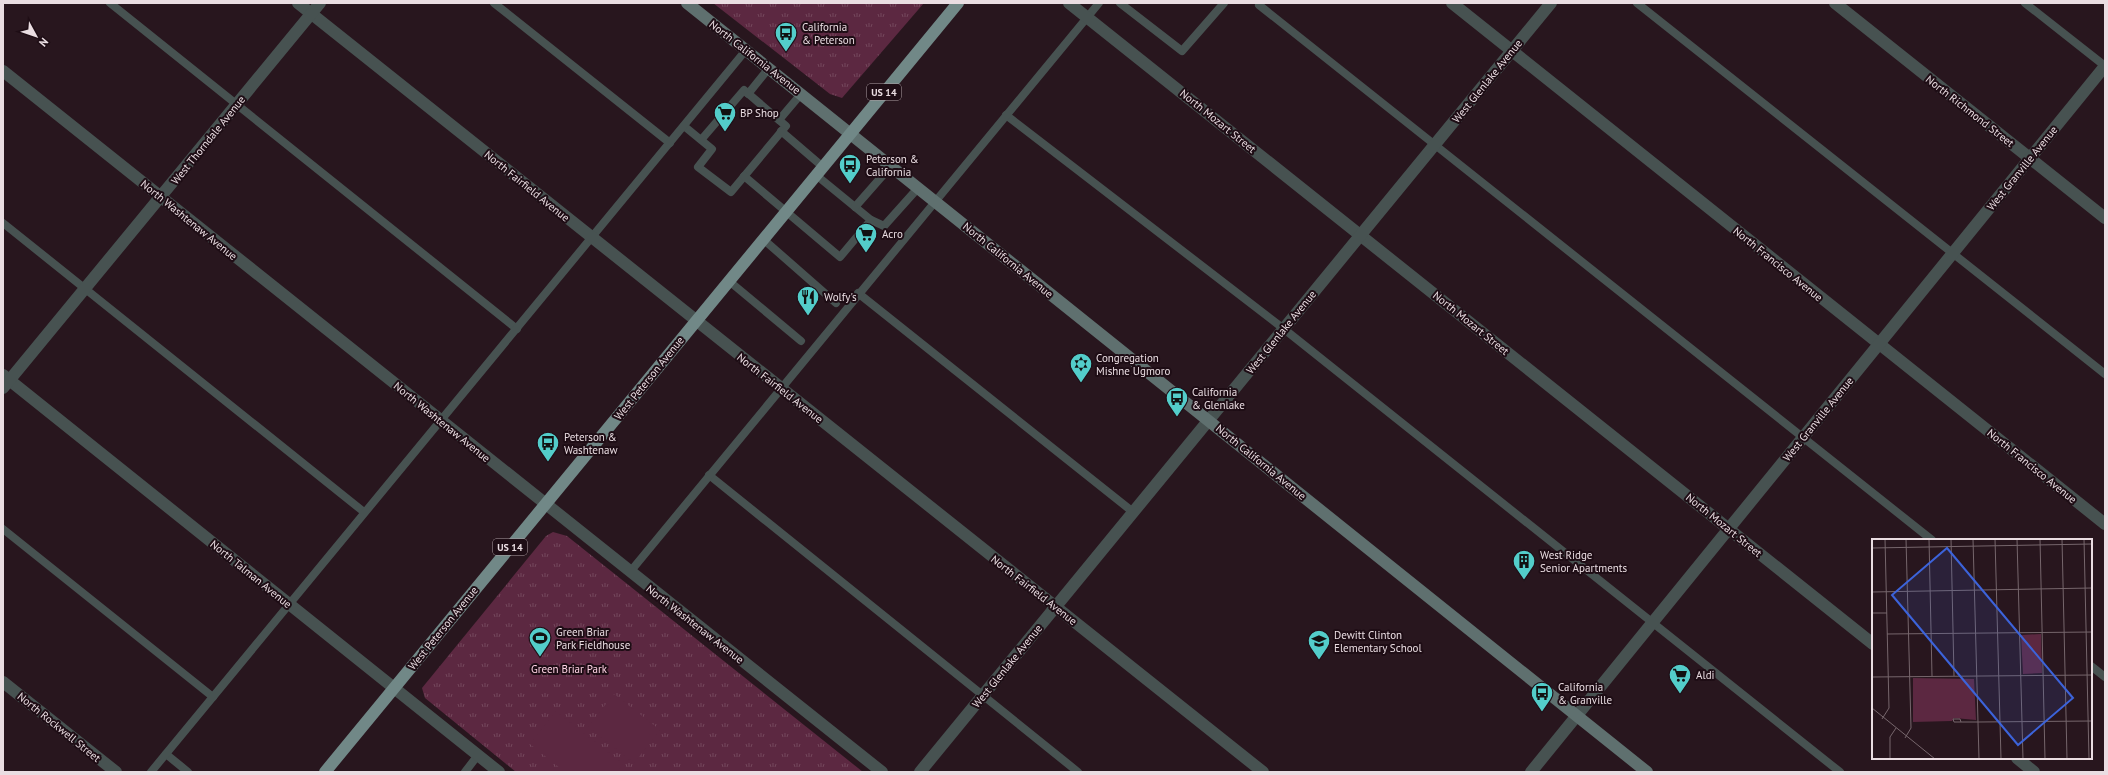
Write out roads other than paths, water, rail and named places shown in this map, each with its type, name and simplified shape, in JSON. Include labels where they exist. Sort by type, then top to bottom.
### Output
[{"type":"main road","name":"North California Avenue","points":[[687,3],[1647,772]]},
{"type":"main road","name":"West Peterson Avenue","points":[[325,772],[958,3]]},
{"type":"street","name":"North Fairfield Avenue","points":[[298,3],[1263,772]]},
{"type":"street","name":"West Thorndale Avenue","points":[[5,381],[85,289],[320,3]]},
{"type":"street","name":"North Mozart Street","points":[[1069,3],[1872,643]]},
{"type":"street","name":"North Francisco Avenue","points":[[1452,3],[2105,524]]},
{"type":"street","name":"West Glenlake Avenue","points":[[920,772],[1551,3]]},
{"type":"street","name":"North Richmond Street","points":[[1835,3],[2105,218]]},
{"type":"street","name":"West Granville Avenue","points":[[1531,772],[2105,66]]},
{"type":"street","name":"North Washtenaw Avenue","points":[[3,71],[882,772]]},
{"type":"street","name":"North Talman Avenue","points":[[5,381],[289,604],[499,772]]},
{"type":"street","name":"North Rockwell Street","points":[[3,682],[116,772]]},
{"type":"street","points":[[2018,759],[2034,772]]},
{"type":"lane","points":[[110,3],[517,329]]},
{"type":"lane","points":[[494,3],[670,143]]},
{"type":"lane","points":[[630,572],[934,200],[1098,3]]},
{"type":"lane","points":[[1120,3],[1182,51],[1224,3]]},
{"type":"lane","points":[[1637,3],[2105,374]]},
{"type":"lane","points":[[2025,3],[2105,66]]},
{"type":"lane","points":[[1259,5],[1931,539]]},
{"type":"lane","points":[[151,772],[746,50]]},
{"type":"lane","points":[[748,94],[769,68]]},
{"type":"lane","points":[[684,126],[701,140],[712,149],[698,167],[731,192],[786,126],[744,90],[701,140]]},
{"type":"lane","points":[[779,120],[801,94]]},
{"type":"lane","points":[[1006,114],[1284,329],[1840,772]]},
{"type":"lane","points":[[781,131],[855,207],[871,220],[884,226],[918,188]]},
{"type":"lane","points":[[855,207],[891,166]]},
{"type":"lane","points":[[744,176],[840,257],[871,220]]},
{"type":"lane","points":[[3,223],[364,512]]},
{"type":"lane","points":[[763,239],[836,302]]},
{"type":"lane","points":[[729,281],[801,341]]},
{"type":"lane","points":[[858,293],[1133,512]]},
{"type":"lane","points":[[709,475],[1078,772]]},
{"type":"lane","points":[[3,529],[212,697]]},
{"type":"lane","points":[[2092,667],[2105,678]]},
{"type":"lane","points":[[166,754],[188,772]]},
{"type":"lane","points":[[465,772],[478,756]]},
{"type":"place","name":"California & Peterson","points":[[786,52]]},
{"type":"place","name":"BP Shop","points":[[725,132]]},
{"type":"place","name":"Peterson & California","points":[[850,184]]},
{"type":"place","name":"Acro","points":[[866,254]]},
{"type":"place","name":"Wolfy's","points":[[808,316]]},
{"type":"place","name":"Congregation Mishne Ugmoro","points":[[1081,384]]},
{"type":"place","name":"California & Glenlake","points":[[1177,418]]},
{"type":"place","name":"Peterson & Washtenaw","points":[[548,462]]},
{"type":"place","name":"West Ridge Senior Apartments","points":[[1524,580]]},
{"type":"place","name":"Green Briar Park Fieldhouse","points":[[540,658]]},
{"type":"place","name":"Dewitt Clinton Elementary School","points":[[1319,660]]},
{"type":"place","name":"Aldi","points":[[1680,694]]},
{"type":"place","name":"California & Granville","points":[[1542,712]]},
{"type":"park label","name":"Green Briar Park","points":[[569,669]]}]
